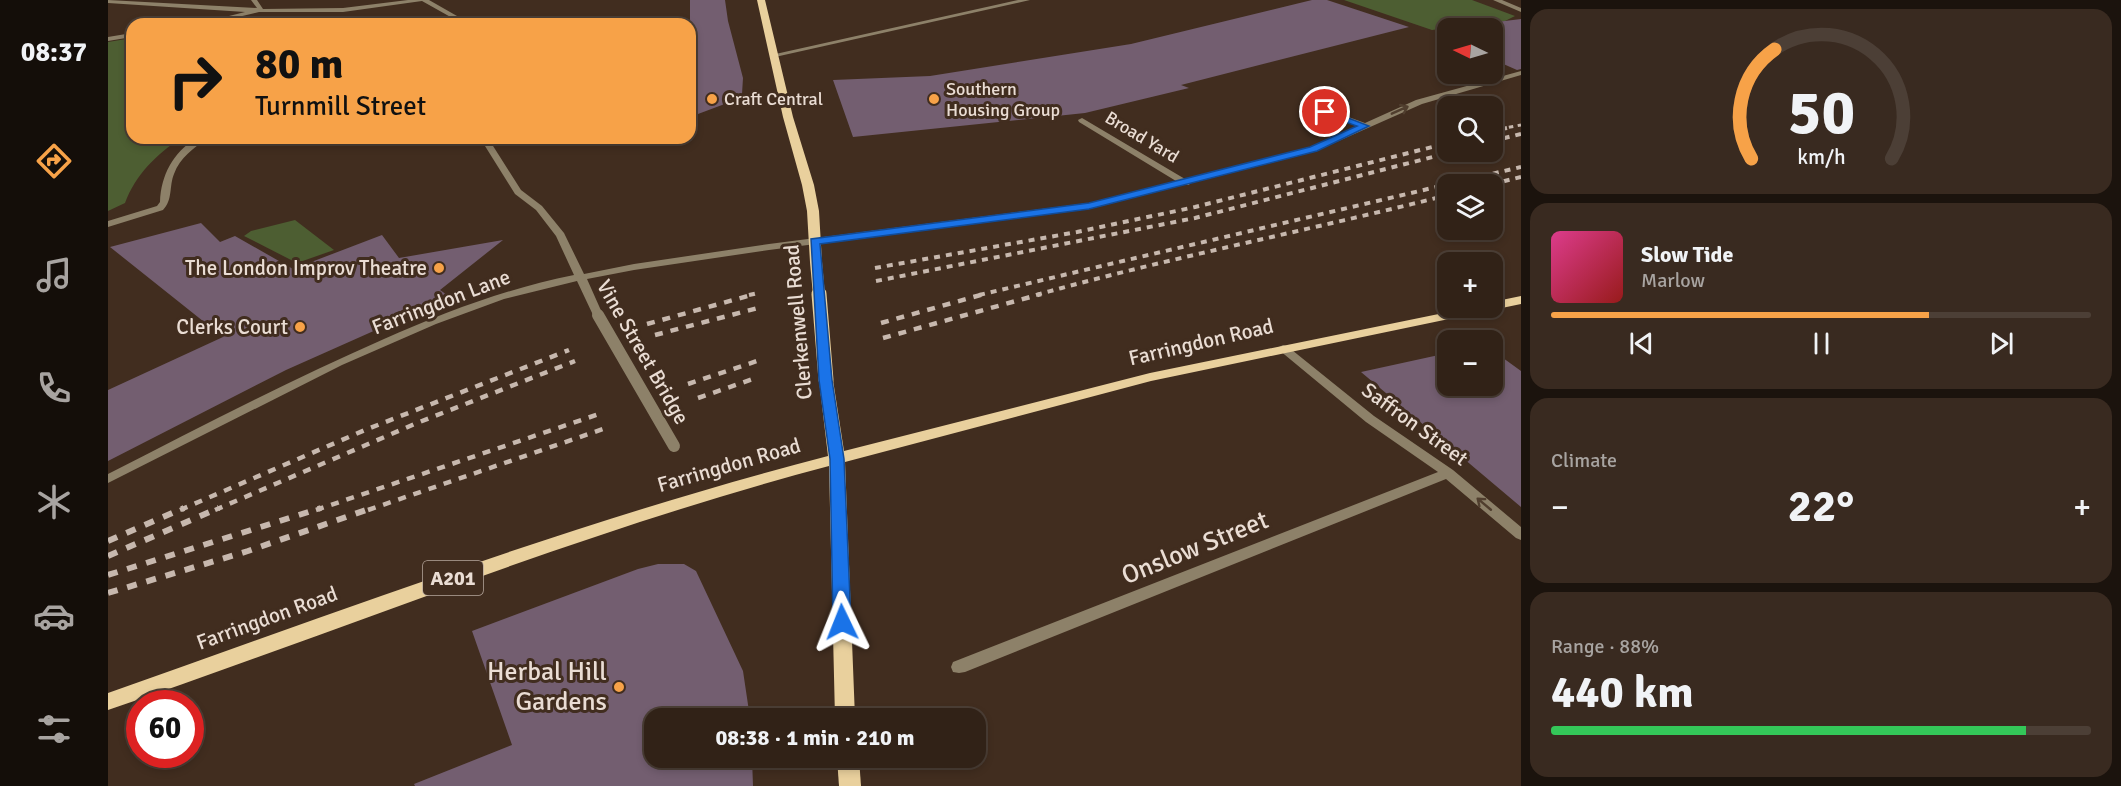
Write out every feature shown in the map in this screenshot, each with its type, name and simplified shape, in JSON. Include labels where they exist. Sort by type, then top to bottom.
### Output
[{"type":"main road","name":"Clerkenwell Road","points":[[761,0],[813,211],[825,380],[837,459],[845,708]]},
{"type":"main road","points":[[1503,304],[1521,300]]},
{"type":"main road","name":"Farringdon Road","points":[[108,702],[519,555],[751,481],[1150,377],[1437,318]]},
{"type":"main road","points":[[849,768],[850,786]]},
{"type":"street","points":[[254,0],[261,10]]},
{"type":"street","points":[[108,1],[261,10],[370,8],[422,0],[456,18]]},
{"type":"street","points":[[775,55],[1027,0]]},
{"type":"street","points":[[1496,0],[1521,10]]},
{"type":"street","points":[[226,18],[261,10]]},
{"type":"street","points":[[108,39],[126,36]]},
{"type":"street","name":"Farringdon Lane","points":[[108,479],[338,363],[500,297],[579,277],[634,267],[1089,206],[1313,149],[1419,102],[1521,73]]},
{"type":"street","points":[[1310,106],[1365,126]]},
{"type":"street","name":"Broad Yard","points":[[1082,120],[1186,183]]},
{"type":"street","points":[[108,224],[160,208],[165,203],[164,190],[169,172],[178,157],[194,144]]},
{"type":"street","name":"Vine Street Bridge","points":[[488,144],[518,192],[539,208],[561,235],[598,315],[674,446]]},
{"type":"street","name":"Saffron Street","points":[[1283,348],[1370,419],[1448,473],[1521,535]]},
{"type":"street","name":"Onslow Street","points":[[959,667],[1448,473]]},
{"type":"green space","points":[[1344,0],[1472,0],[1515,16],[1503,21],[1503,18],[1437,18],[1437,29],[1432,30]]},
{"type":"green space","points":[[366,17],[372,18],[275,18]]},
{"type":"green space","points":[[126,39],[126,144],[173,144],[141,174],[125,203],[108,211],[108,42]]},
{"type":"green space","points":[[295,220],[334,250],[297,263],[244,236],[251,231]]},
{"type":"building","points":[[690,0],[725,0],[743,78],[742,94],[722,105],[696,115],[696,18],[690,18]]},
{"type":"building","points":[[1312,0],[1327,0],[1409,27],[1181,85],[1189,88],[1085,113],[853,137],[833,80],[930,76],[1131,44]]},
{"type":"building","points":[[1521,19],[1521,69],[1517,70],[1503,64],[1503,21]]},
{"type":"building","points":[[201,223],[220,242],[235,236],[293,269],[382,235],[399,258],[503,240],[440,290],[450,297],[286,370],[108,461],[108,390],[223,337],[110,247]]},
{"type":"building","points":[[1437,355],[1437,396],[1503,396],[1503,358],[1521,371],[1521,507],[1361,372]]},
{"type":"building","name":"Herbal Hill Gardens","points":[[658,564],[684,564],[696,571],[743,671],[749,708],[644,708],[644,768],[752,768],[753,786],[415,786],[414,784],[512,745],[472,631],[638,569]]},
{"type":"railway","points":[[1503,128],[1521,125]]},
{"type":"railway","points":[[1503,129],[1507,128]]},
{"type":"railway","points":[[1503,138],[1521,134]]},
{"type":"railway","points":[[875,268],[1077,232],[1195,207],[1437,146]]},
{"type":"railway","points":[[876,281],[1195,218],[1437,156]]},
{"type":"railway","points":[[979,295],[1521,167]]},
{"type":"railway","points":[[1503,181],[1521,177]]},
{"type":"railway","points":[[1036,295],[1138,268],[1437,198]]},
{"type":"railway","points":[[749,295],[758,293]]},
{"type":"railway","points":[[647,324],[755,294]]},
{"type":"railway","points":[[881,323],[984,294]]},
{"type":"railway","points":[[883,338],[1041,294]]},
{"type":"railway","points":[[655,335],[758,308]]},
{"type":"railway","points":[[180,510],[365,430],[569,350]]},
{"type":"railway","points":[[215,510],[417,423],[575,361]]},
{"type":"railway","points":[[688,384],[757,361]]},
{"type":"railway","points":[[698,398],[756,378]]},
{"type":"railway","points":[[316,510],[602,413]]},
{"type":"railway","points":[[368,510],[609,427]]},
{"type":"railway","points":[[108,541],[184,508]]},
{"type":"railway","points":[[108,556],[219,508]]},
{"type":"railway","points":[[108,575],[321,508]]},
{"type":"railway","points":[[108,593],[248,551],[372,508]]},
{"type":"place","name":"Craft Central","points":[[712,99]]},
{"type":"place","name":"Southern Housing Group","points":[[934,99]]},
{"type":"place","name":"The London Improv Theatre","points":[[439,268]]},
{"type":"place","name":"Clerks Court","points":[[300,327]]},
{"type":"place","name":"Herbal Hill Gardens","points":[[619,687]]},
{"type":"route","points":[[842,622],[837,459],[825,380],[815,242],[1089,206],[1313,149],[1365,126],[1325,112]]}]
